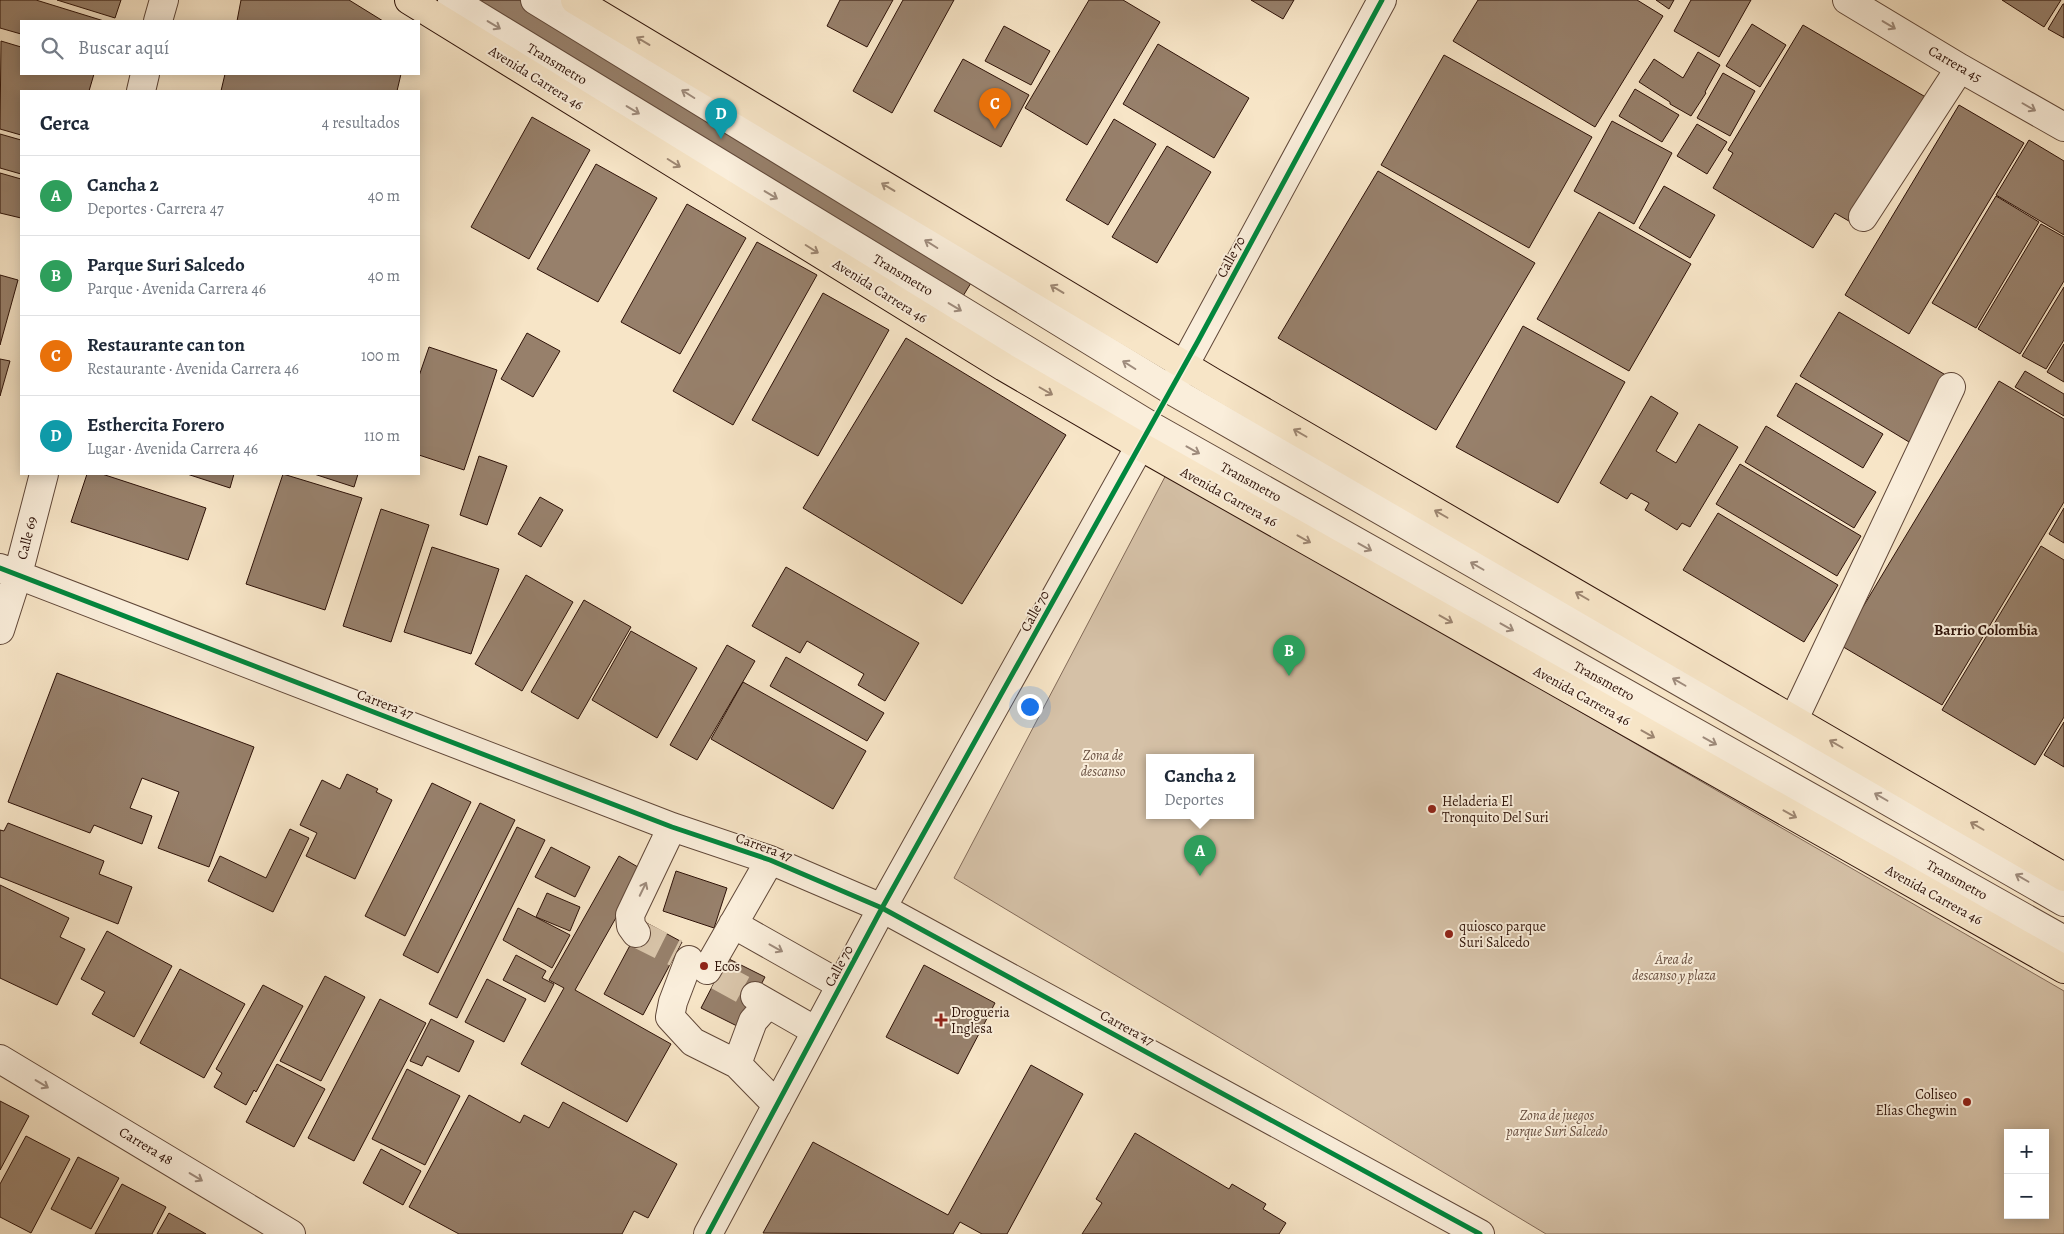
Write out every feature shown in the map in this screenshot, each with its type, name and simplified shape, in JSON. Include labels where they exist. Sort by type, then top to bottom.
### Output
[{"type":"main road","name":"Avenida Carrera 46","points":[[409,0],[1004,367],[1146,436],[2064,968]]},
{"type":"main road","points":[[575,0],[1185,365],[2064,877]]},
{"type":"street","points":[[158,20],[164,0]]},
{"type":"street","name":"Transmetro","points":[[452,0],[1146,436],[2064,940]]},
{"type":"street","points":[[535,0],[1171,390],[2064,902]]},
{"type":"street","name":"Calle 70","points":[[708,1234],[882,908],[1146,436],[1382,0]]},
{"type":"street","name":"Carrera 45","points":[[1847,0],[1960,68],[2064,127]]},
{"type":"street","points":[[1863,217],[1960,68]]},
{"type":"street","points":[[141,90],[145,75]]},
{"type":"street","points":[[1794,719],[1951,387]]},
{"type":"street","name":"Calle 69","points":[[0,630],[9,571],[44,475]]},
{"type":"street","name":"Carrera 47","points":[[9,571],[672,827],[770,860],[882,908],[1480,1234]]},
{"type":"street","points":[[636,933],[631,926],[630,915],[672,827]]},
{"type":"street","points":[[770,860],[733,924],[698,965],[673,1002],[670,1017],[692,1042],[737,1064],[777,1105]]},
{"type":"street","points":[[733,924],[841,985]]},
{"type":"street","points":[[737,1064],[762,1000],[816,1031]]},
{"type":"street","name":"Carrera 48","points":[[0,1059],[292,1234]]},
{"type":"green space","points":[[1167,473],[2064,991],[2064,1234],[1546,1234],[954,878]]},
{"type":"building","points":[[0,0],[36,0],[101,20],[20,20],[20,34],[0,28]]},
{"type":"building","points":[[57,0],[121,0],[115,18]]},
{"type":"building","points":[[241,0],[349,0],[381,20],[237,20]]},
{"type":"building","points":[[469,0],[520,0],[974,278],[960,301]]},
{"type":"building","points":[[840,0],[893,0],[867,47],[827,26]]},
{"type":"building","points":[[903,0],[954,0],[892,113],[853,91]]},
{"type":"building","points":[[1089,0],[1123,0],[1160,22],[1087,145],[1025,108]]},
{"type":"building","points":[[1251,0],[1294,0],[1283,19]]},
{"type":"building","points":[[1478,0],[1637,0],[1663,16],[1595,127],[1453,41]]},
{"type":"building","points":[[1656,0],[1674,0],[1669,9]]},
{"type":"building","points":[[1691,0],[1751,0],[1719,57],[1674,31]]},
{"type":"building","points":[[2002,0],[2061,0],[2044,27]]},
{"type":"building","points":[[2064,4],[2064,38],[2048,29]]},
{"type":"building","points":[[1752,24],[1786,45],[1760,87],[1726,66]]},
{"type":"building","points":[[1803,25],[1929,99],[1854,224],[1835,213],[1813,248],[1713,188],[1733,153],[1728,150]]},
{"type":"building","points":[[1004,26],[1050,51],[1031,85],[985,61]]},
{"type":"building","points":[[1,41],[20,47],[20,75],[94,75],[89,90],[20,90],[20,135],[0,129]]},
{"type":"building","points":[[1158,44],[1249,98],[1214,158],[1123,104]]},
{"type":"building","points":[[1698,52],[1720,65],[1706,93],[1691,116],[1639,82],[1654,59],[1683,78]]},
{"type":"building","points":[[1444,55],[1592,137],[1529,248],[1381,165]]},
{"type":"building","points":[[963,59],[1029,95],[1001,147],[934,111]]},
{"type":"building","points":[[1723,73],[1755,91],[1730,136],[1697,118]]},
{"type":"building","points":[[225,75],[401,75],[397,90],[221,90]]},
{"type":"building","points":[[1635,89],[1679,115],[1662,142],[1619,116]]},
{"type":"building","points":[[1959,105],[2024,143],[1909,334],[1845,295]]},
{"type":"building","points":[[532,117],[590,150],[529,259],[471,227]]},
{"type":"building","points":[[1114,119],[1156,144],[1108,225],[1066,200]]},
{"type":"building","points":[[1612,121],[1672,153],[1634,224],[1574,191]]},
{"type":"building","points":[[1697,124],[1727,142],[1707,174],[1677,156]]},
{"type":"building","points":[[0,134],[20,140],[20,174],[0,168]]},
{"type":"building","points":[[2029,140],[2064,161],[2064,235],[1996,195]]},
{"type":"building","points":[[1167,146],[1211,172],[1157,263],[1112,237]]},
{"type":"building","points":[[596,164],[657,198],[598,302],[537,269]]},
{"type":"building","points":[[1378,171],[1535,263],[1436,430],[1278,338]]},
{"type":"building","points":[[0,173],[20,179],[20,218],[0,213]]},
{"type":"building","points":[[1664,186],[1715,215],[1690,258],[1639,228]]},
{"type":"building","points":[[1996,196],[2039,222],[1976,328],[1932,303]]},
{"type":"building","points":[[687,204],[746,238],[680,354],[621,322]]},
{"type":"building","points":[[1599,212],[1691,264],[1629,371],[1537,319]]},
{"type":"building","points":[[2041,224],[2064,237],[2064,281],[2020,354],[1978,329]]},
{"type":"building","points":[[757,242],[817,275],[733,425],[673,391]]},
{"type":"building","points":[[0,275],[18,280],[0,345]]},
{"type":"building","points":[[2064,287],[2064,340],[2046,369],[2022,356]]},
{"type":"building","points":[[823,293],[889,330],[818,456],[752,420]]},
{"type":"building","points":[[1839,312],[1949,377],[1909,442],[1800,376]]},
{"type":"building","points":[[1523,326],[1625,382],[1558,503],[1456,447]]},
{"type":"building","points":[[527,333],[560,351],[533,397],[501,379]]},
{"type":"building","points":[[906,338],[1066,435],[962,604],[803,508]]},
{"type":"building","points":[[2064,344],[2064,382],[2047,372]]},
{"type":"building","points":[[429,347],[497,370],[464,470],[420,455],[420,373]]},
{"type":"building","points":[[0,359],[10,361],[0,396]]},
{"type":"building","points":[[2025,371],[2064,394],[2064,416],[2015,387]]},
{"type":"building","points":[[1999,381],[2064,419],[2064,502],[1942,705],[1840,645]]},
{"type":"building","points":[[1796,383],[1883,434],[1863,468],[1777,416]]},
{"type":"building","points":[[1651,396],[1678,413],[1656,451],[1676,463],[1699,424],[1738,447],[1690,527],[1682,523],[1677,530],[1645,510],[1649,503],[1631,493],[1627,499],[1600,483]]},
{"type":"building","points":[[1766,426],[1876,492],[1854,528],[1745,462]]},
{"type":"building","points":[[479,456],[507,466],[487,525],[460,515]]},
{"type":"building","points":[[1740,464],[1861,536],[1837,576],[1716,504]]},
{"type":"building","points":[[87,475],[105,475],[206,508],[188,560],[71,522]]},
{"type":"building","points":[[190,475],[234,475],[230,488]]},
{"type":"building","points":[[283,475],[362,498],[325,610],[246,584]]},
{"type":"building","points":[[317,475],[358,475],[354,487]]},
{"type":"building","points":[[540,497],[563,510],[541,547],[518,534]]},
{"type":"building","points":[[2064,508],[2064,543],[2049,534]]},
{"type":"building","points":[[381,509],[429,525],[391,642],[343,626]]},
{"type":"building","points":[[1718,513],[1838,585],[1804,642],[1683,570]]},
{"type":"building","points":[[2041,546],[2064,560],[2064,717],[2035,765],[1942,710]]},
{"type":"building","points":[[432,547],[499,569],[471,654],[404,632]]},
{"type":"building","points":[[786,567],[919,643],[885,701],[858,685],[864,674],[807,641],[800,653],[752,626]]},
{"type":"building","points":[[526,575],[573,602],[522,691],[475,664]]},
{"type":"building","points":[[584,600],[631,627],[578,719],[531,692]]},
{"type":"building","points":[[631,631],[697,668],[657,738],[592,700]]},
{"type":"building","points":[[727,645],[755,661],[697,760],[670,745]]},
{"type":"building","points":[[786,657],[884,713],[867,741],[770,686]]},
{"type":"building","points":[[57,673],[254,747],[209,867],[158,848],[179,792],[142,778],[130,808],[152,816],[142,844],[94,825],[90,833],[8,802]]},
{"type":"building","points":[[743,682],[866,751],[833,809],[711,739]]},
{"type":"building","points":[[2064,722],[2064,767],[2044,755]]},
{"type":"building","points":[[347,774],[378,789],[376,792],[392,800],[355,879],[306,856],[317,833],[300,825],[322,780],[340,789]]},
{"type":"building","points":[[432,783],[471,802],[405,936],[365,916]]},
{"type":"building","points":[[480,803],[515,820],[438,973],[403,955]]},
{"type":"building","points":[[8,823],[104,861],[99,874],[132,887],[118,924],[0,877],[0,830],[4,831]]},
{"type":"building","points":[[517,827],[545,840],[457,1018],[429,1004]]},
{"type":"building","points":[[290,829],[309,838],[273,912],[208,881],[220,856],[266,878]]},
{"type":"building","points":[[551,847],[590,867],[575,897],[535,877]]},
{"type":"building","points":[[619,856],[643,870],[575,990],[671,1044],[627,1122],[521,1064],[564,988],[549,980]]},
{"type":"building","points":[[676,871],[727,888],[714,928],[663,911]]},
{"type":"building","points":[[0,885],[69,918],[60,937],[85,949],[57,1005],[0,978]]},
{"type":"building","points":[[547,893],[580,907],[570,931],[536,917]]},
{"type":"building","points":[[518,908],[570,935],[552,968],[503,940]]},
{"type":"building","points":[[643,921],[682,942],[643,1015],[604,994]]},
{"type":"building","points":[[107,931],[172,966],[134,1037],[92,1014],[105,992],[81,979]]},
{"type":"building","points":[[516,955],[546,971],[542,978],[554,984],[545,1002],[503,980]]},
{"type":"building","points":[[727,958],[765,977],[739,1027],[701,1008]]},
{"type":"building","name":"Drogueria Inglesa","points":[[924,965],[995,1003],[958,1074],[886,1037]]},
{"type":"building","points":[[180,969],[245,1004],[204,1078],[140,1043]]},
{"type":"building","points":[[325,976],[365,997],[321,1081],[280,1061]]},
{"type":"building","points":[[487,979],[526,999],[504,1042],[465,1022]]},
{"type":"building","points":[[263,985],[303,1006],[256,1092],[254,1090],[246,1105],[214,1087],[222,1073],[216,1069]]},
{"type":"building","points":[[380,999],[426,1023],[354,1161],[308,1138]]},
{"type":"building","points":[[431,1019],[474,1041],[459,1072],[427,1056],[422,1066],[410,1061]]},
{"type":"building","points":[[277,1064],[325,1089],[294,1147],[246,1122]]},
{"type":"building","points":[[1031,1065],[1083,1094],[1007,1234],[982,1234],[960,1222],[953,1234],[763,1233],[813,1142],[948,1215]]},
{"type":"building","points":[[407,1069],[460,1096],[425,1165],[372,1139]]},
{"type":"building","points":[[469,1095],[520,1123],[524,1115],[549,1128],[563,1102],[677,1164],[648,1218],[634,1211],[622,1234],[459,1234],[409,1207]]},
{"type":"building","points":[[0,1101],[29,1116],[0,1170]]},
{"type":"building","points":[[1135,1133],[1229,1189],[1232,1184],[1266,1204],[1263,1209],[1286,1223],[1279,1234],[1082,1234],[1102,1203],[1096,1199]]},
{"type":"building","points":[[26,1136],[70,1159],[31,1233],[0,1217],[0,1184]]},
{"type":"building","points":[[381,1149],[421,1171],[403,1205],[363,1183]]},
{"type":"building","points":[[78,1157],[119,1178],[91,1229],[51,1209]]},
{"type":"building","points":[[122,1184],[166,1207],[152,1234],[95,1234]]},
{"type":"building","points":[[169,1213],[206,1234],[157,1234]]},
{"type":"tunnel","points":[[636,933],[676,953]]},
{"type":"tunnel","points":[[718,976],[755,996]]},
{"type":"cycle path","points":[[708,1234],[882,908],[1198,341],[1382,0]]},
{"type":"cycle path","points":[[0,568],[672,827],[770,860],[882,908],[1480,1234]]},
{"type":"place","name":"Restaurante can ton","points":[[995,129]]},
{"type":"place","name":"Esthercita Forero","points":[[721,139]]},
{"type":"place","name":"Parque Suri Salcedo","points":[[1289,676]]},
{"type":"place","name":"Heladeria El Tronquito Del Suri","points":[[1432,809]]},
{"type":"place","name":"Cancha 2","points":[[1200,876]]},
{"type":"place","name":"quiosco parque Suri Salcedo","points":[[1449,934]]},
{"type":"place","name":"Ecos","points":[[704,966]]},
{"type":"place","name":"Drogueria Inglesa","points":[[941,1020]]},
{"type":"place","name":"Coliseo Elías Chegwin","points":[[1967,1102]]},
{"type":"district","name":"Barrio Colombia","points":[[1986,630]]},
{"type":"park label","name":"Zona de descanso","points":[[1103,764]]},
{"type":"park label","name":"Área de descanso y plaza","points":[[1674,968]]},
{"type":"park label","name":"Zona de juegos parque Suri Salcedo","points":[[1557,1124]]}]
